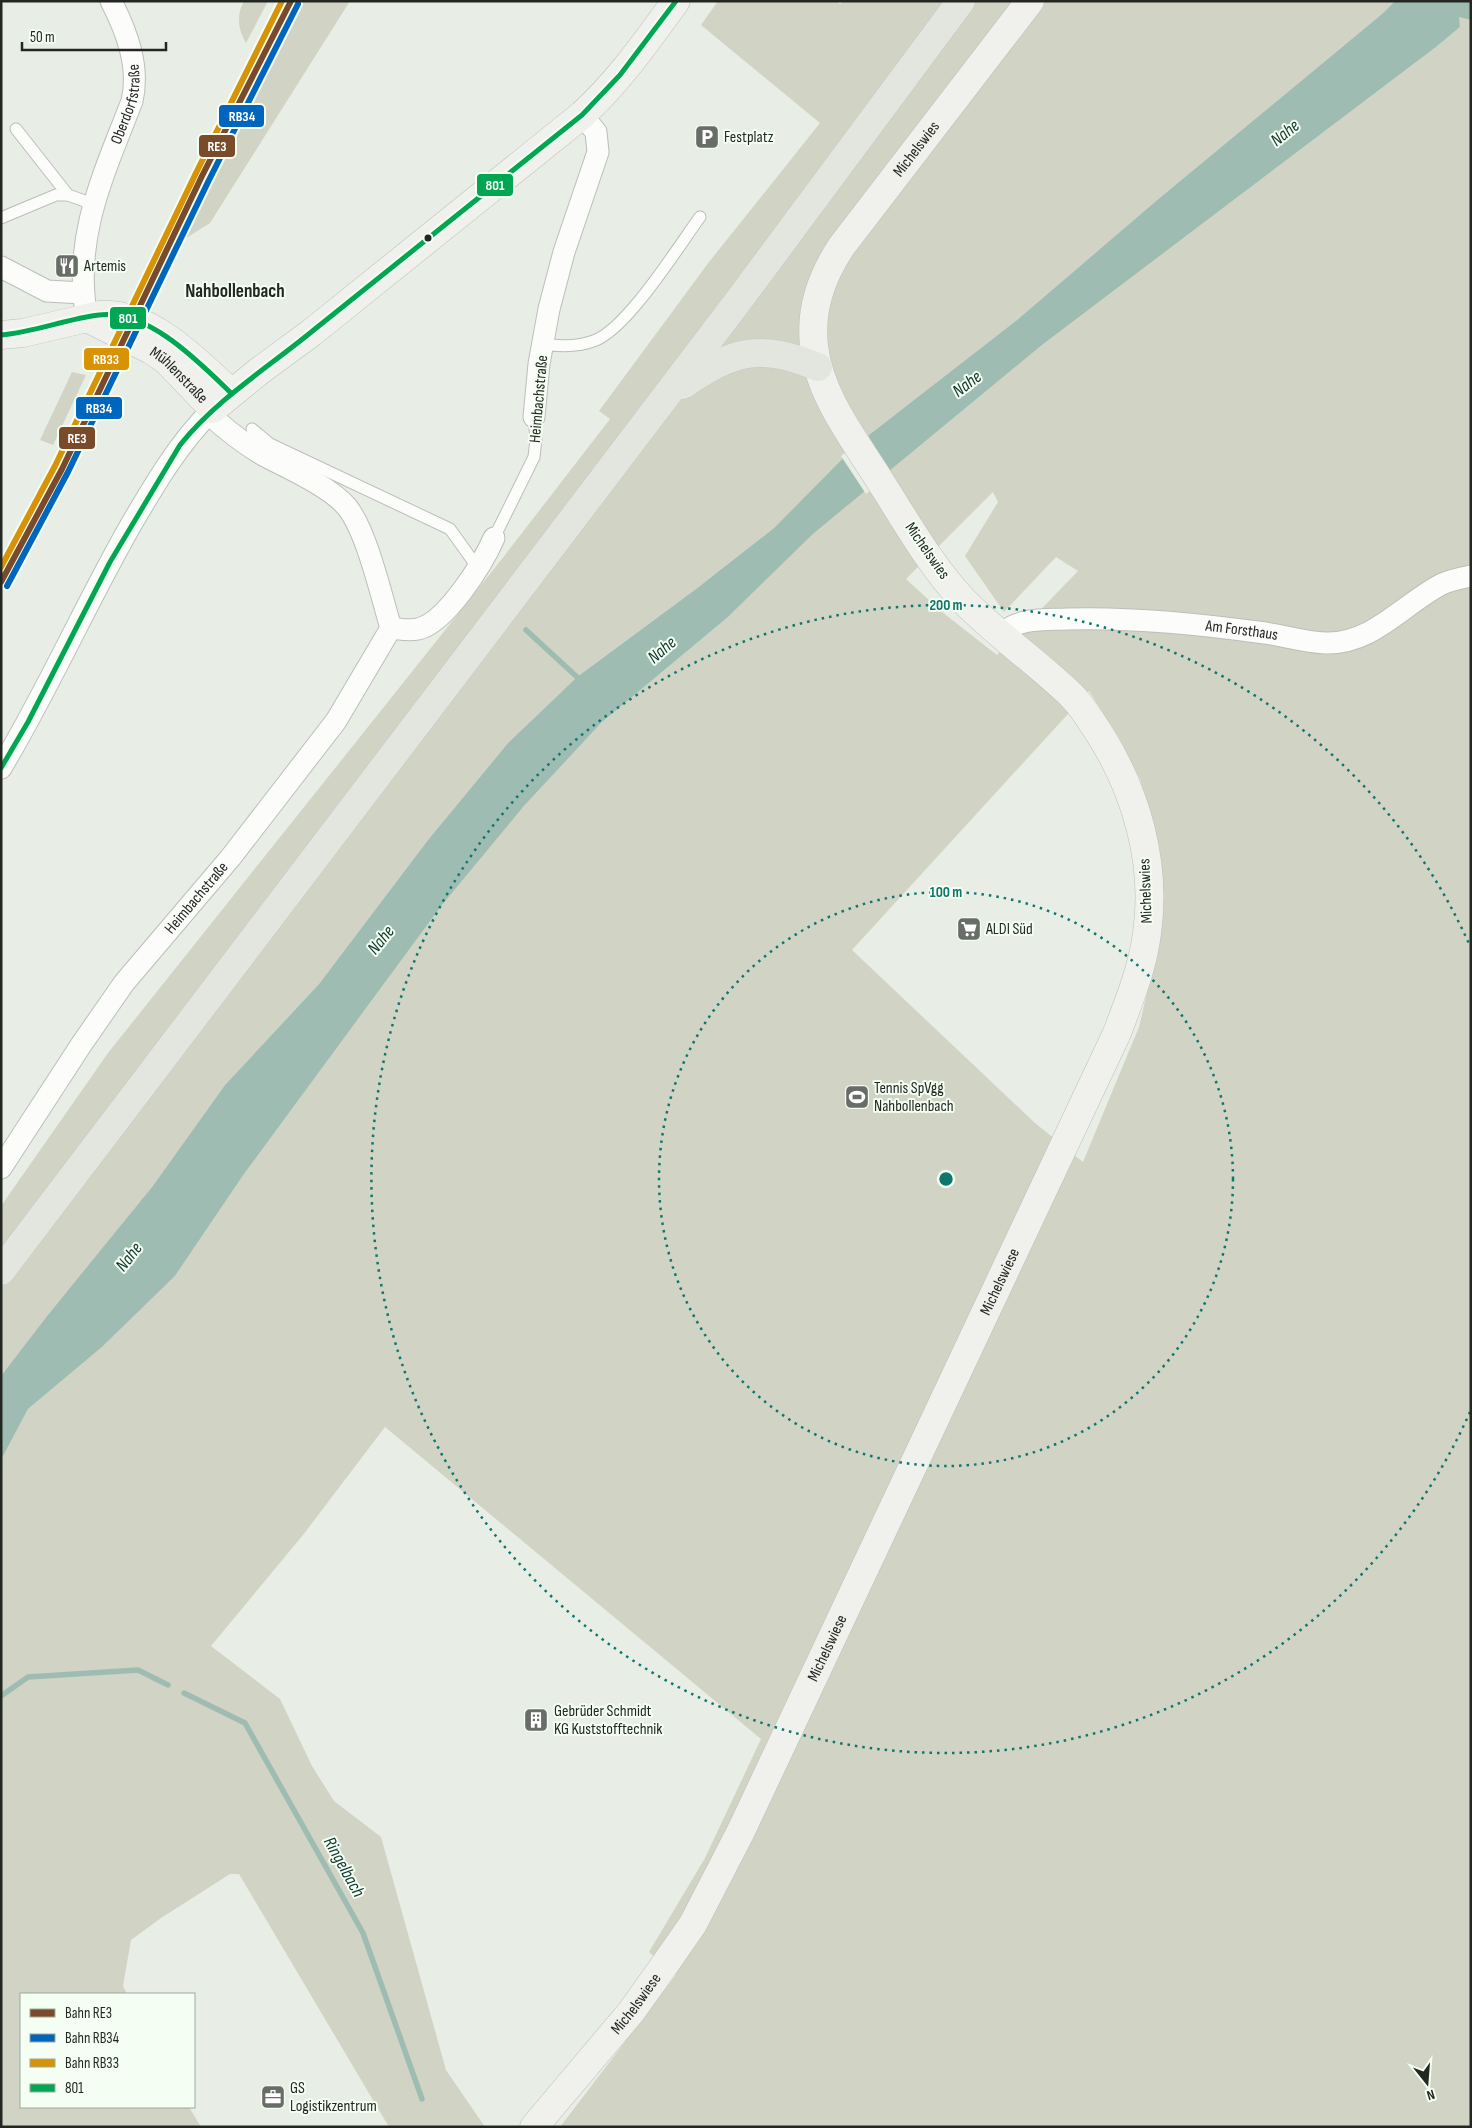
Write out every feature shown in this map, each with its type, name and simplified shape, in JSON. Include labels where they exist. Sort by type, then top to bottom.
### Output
[{"type":"main road","points":[[1,1271],[739,300],[960,1]]},
{"type":"main road","points":[[663,398],[717,362],[747,353],[774,353],[818,366]]},
{"type":"street","name":"Oberdorfstraße","points":[[85,306],[84,249],[92,204],[132,101],[136,85],[129,44],[111,1]]},
{"type":"street","points":[[1,768],[28,722],[90,598],[180,445],[218,406],[582,115],[605,94],[622,74],[676,1]]},
{"type":"street","name":"Michelswies","points":[[1030,1],[830,264],[821,283],[813,318],[814,345],[818,366],[831,400],[910,527],[961,598],[1000,635],[1039,666],[1074,698],[1111,752],[1128,786],[1140,825],[1147,859],[1150,895],[1148,933],[1136,983],[1117,1033],[1069,1137]]},
{"type":"street","name":"Heimbachstraße","points":[[534,418],[539,364],[549,310],[564,252],[602,152],[596,132],[582,115]]},
{"type":"street","points":[[1,267],[47,291],[85,306]]},
{"type":"street","points":[[1,335],[23,333],[85,306]]},
{"type":"street","name":"Mühlenstraße","points":[[85,306],[166,360],[218,406]]},
{"type":"street","points":[[218,406],[235,438],[301,475],[335,496],[346,506],[360,530],[391,628]]},
{"type":"street","name":"Heimbachstraße","points":[[1,1168],[81,1045],[124,984],[231,857],[336,721],[391,628],[409,631],[430,625],[441,617],[478,568],[494,538]]},
{"type":"street","name":"Am Forsthaus","points":[[1000,635],[1010,626],[1028,620],[1125,619],[1158,620],[1266,633],[1324,643],[1343,642],[1384,624],[1442,584],[1471,576]]},
{"type":"street","name":"Michelswiese","points":[[534,2127],[631,2012],[693,1924],[741,1831],[1069,1137]]},
{"type":"lane","points":[[16,129],[68,195]]},
{"type":"lane","points":[[3,217],[56,195],[68,195],[92,204]]},
{"type":"lane","points":[[543,344],[560,346],[580,345],[598,339],[618,324],[632,310],[700,217]]},
{"type":"lane","name":"Heimbachstraße","points":[[494,538],[534,457],[536,439],[534,418]]},
{"type":"lane","points":[[252,429],[270,444],[450,529],[478,568]]},
{"type":"shaded area","points":[[244,1],[268,1],[246,43],[241,33],[239,22],[241,6]]},
{"type":"shaded area","points":[[302,1],[350,1],[210,223],[183,240],[261,80]]},
{"type":"shaded area","points":[[718,1],[836,1],[840,4],[843,1],[1395,1],[1382,14],[1156,201],[1017,320],[856,445],[774,528],[696,589],[577,677],[508,743],[428,840],[319,984],[225,1085],[152,1187],[1,1376],[1,1206],[108,1053],[505,555],[610,419],[599,411],[709,262],[820,123],[701,25]]},
{"type":"shaded area","points":[[1458,16],[1471,20],[1471,2127],[560,2127],[676,1975],[649,1952],[705,1858],[761,1739],[385,1427],[303,1535],[211,1646],[280,1699],[312,1766],[334,1801],[381,1837],[446,2070],[485,2127],[389,2127],[239,1874],[230,1874],[161,1918],[131,1940],[123,1986],[126,1993],[20,1993],[20,2108],[190,2108],[201,2127],[1,2127],[1,1460],[28,1409],[102,1347],[175,1276],[244,1174],[442,905],[524,806],[602,722],[728,617],[813,534],[1042,345],[1460,27]],"holes":[[[993,492],[998,502],[965,556],[1004,612],[1056,557],[1078,571],[997,655],[942,612],[906,579]],[[1089,691],[1118,736],[1140,779],[1154,826],[1158,946],[1139,1027],[1083,1162],[1035,1123],[852,950]]]},
{"type":"shaded area","points":[[72,372],[86,375],[53,445],[40,440]]},
{"type":"water","name":"Nahe","points":[[1395,1],[1471,1],[1471,20],[1459,17],[1460,27],[1436,47],[1042,345],[813,534],[728,617],[602,722],[524,806],[442,905],[244,1174],[175,1276],[102,1347],[28,1409],[1,1460],[1,1376],[152,1187],[225,1085],[319,984],[428,840],[508,743],[577,677],[696,589],[774,528],[856,445],[1017,320],[1156,201],[1382,14]]},
{"type":"pier","points":[[867,434],[891,473],[866,494],[841,456]]},
{"type":"waterway","points":[[526,630],[577,677]]},
{"type":"waterway","name":"Ringelbach","points":[[1,1696],[28,1677],[138,1670],[168,1685]]},
{"type":"waterway","name":"Ringelbach","points":[[184,1693],[245,1723],[363,1933],[422,2099]]},
{"type":"rail line","name":"RB33","points":[[1,567],[55,466],[196,173],[282,1]]},
{"type":"rail line","name":"RE3","points":[[1,582],[62,469],[202,176],[291,1]]},
{"type":"rail line","name":"RB34","points":[[7,586],[68,472],[209,180],[298,4]]},
{"type":"transit line","name":"801","points":[[1,768],[28,722],[110,562],[180,445],[211,412],[244,384],[298,343],[582,115],[620,75],[676,1]]},
{"type":"transit line","name":"801","points":[[1,335],[87,317],[117,315],[136,320],[171,340],[204,367],[231,393]]},
{"type":"place","name":"Festplatz","points":[[707,137]]},
{"type":"place","name":"Artemis","points":[[67,266]]},
{"type":"place","name":"ALDI Süd","points":[[969,929]]},
{"type":"place","name":"Tennis SpVgg Nahbollenbach","points":[[857,1097]]},
{"type":"place","name":"Gebrüder Schmidt KG Kuststofftechnik","points":[[536,1720]]},
{"type":"place","name":"GS Logistikzentrum","points":[[273,2097]]},
{"type":"district","name":"Nahbollenbach","points":[[235,291]]}]
